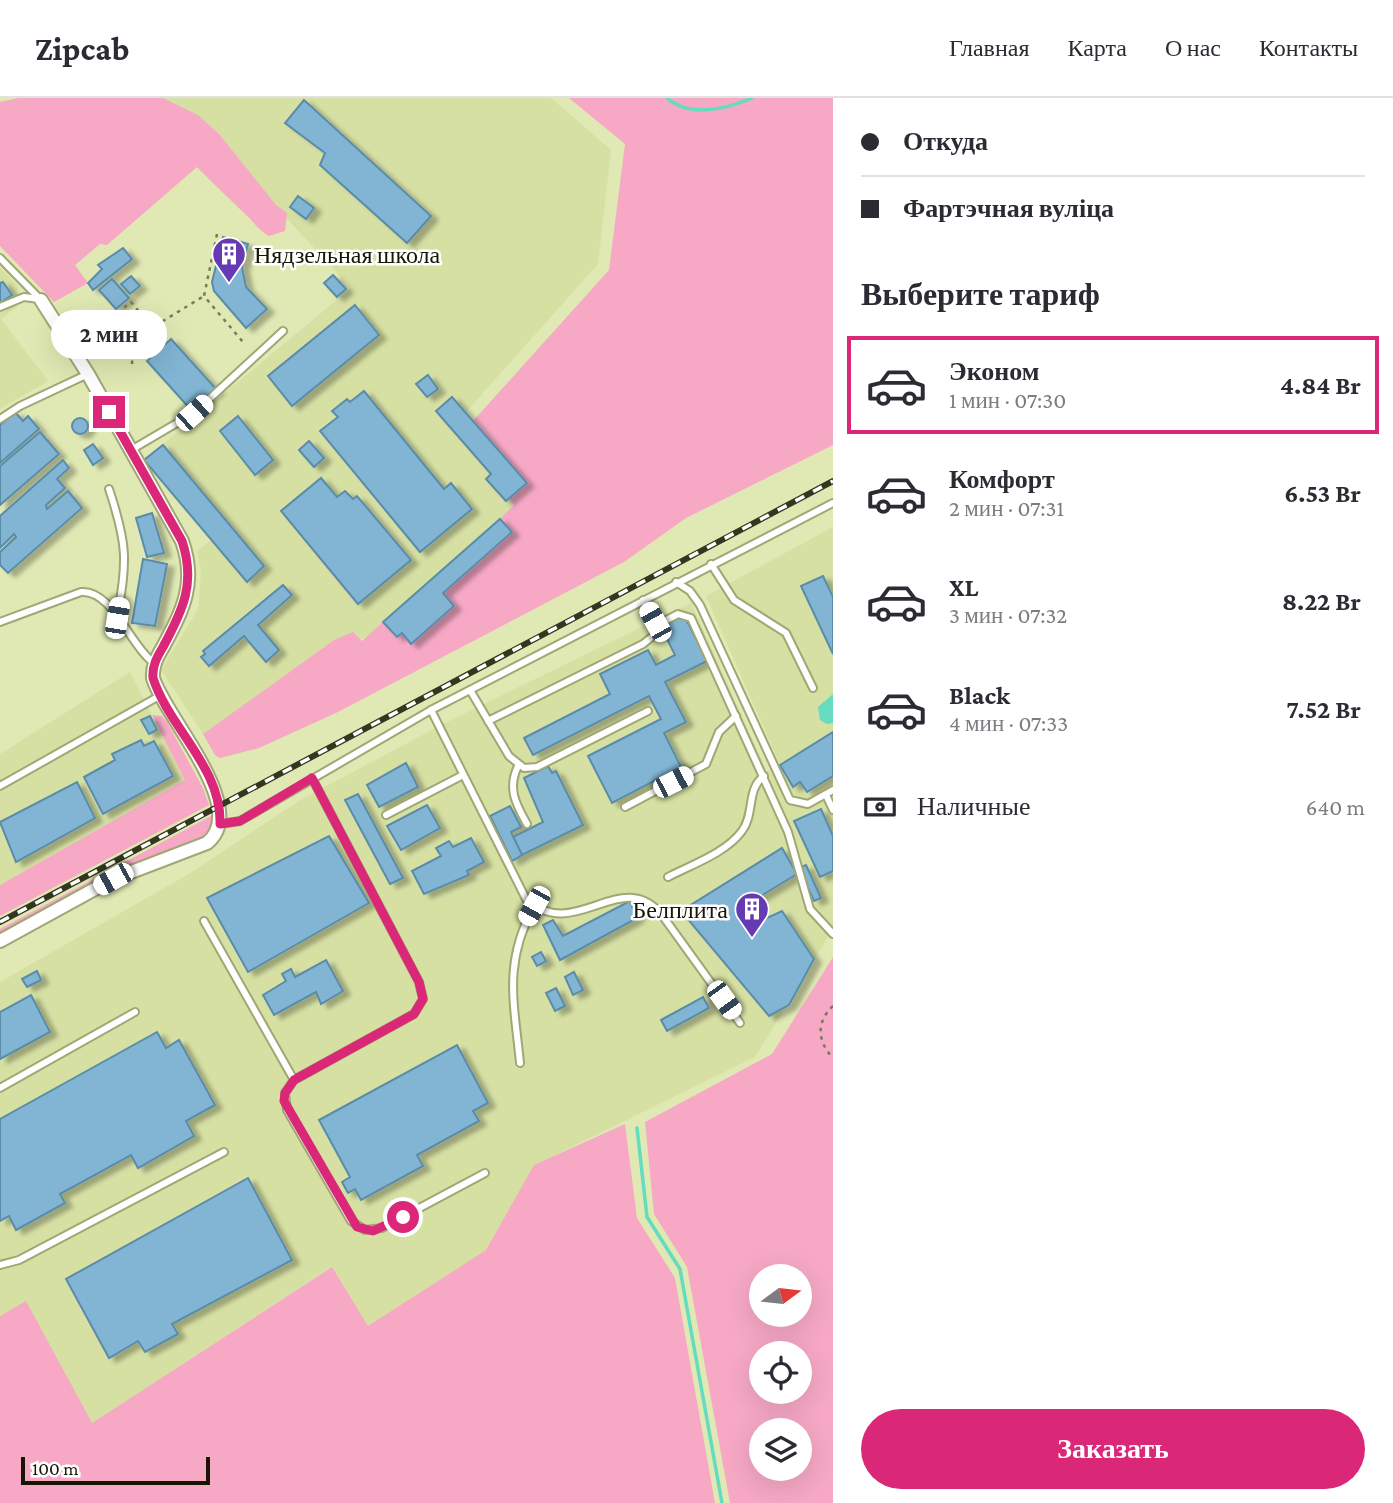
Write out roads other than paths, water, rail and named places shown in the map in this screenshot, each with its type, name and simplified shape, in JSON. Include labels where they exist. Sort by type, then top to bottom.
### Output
[{"type":"street","points":[[0,941],[113,879],[207,843],[214,837],[220,824],[219,806],[212,785],[153,678],[154,663],[185,605],[190,571],[182,541],[88,374],[41,300]]},
{"type":"lane","points":[[0,258],[41,300]]},
{"type":"lane","points":[[0,307],[24,298],[41,300]]},
{"type":"lane","points":[[58,325],[99,315]]},
{"type":"lane","points":[[130,451],[194,413],[283,331]]},
{"type":"lane","points":[[0,419],[20,406],[88,374]]},
{"type":"lane","points":[[109,489],[123,530],[126,554],[117,618]]},
{"type":"lane","points":[[220,824],[240,821],[431,710],[833,503]]},
{"type":"lane","points":[[711,564],[734,600],[786,633],[813,688]]},
{"type":"lane","points":[[676,582],[701,604],[790,800],[808,804],[833,790]]},
{"type":"lane","points":[[0,622],[87,592],[102,598],[143,654],[154,663]]},
{"type":"lane","points":[[488,721],[643,644],[653,636],[656,625],[643,600]]},
{"type":"lane","points":[[656,625],[678,614],[691,618],[792,841],[810,909],[833,934]]},
{"type":"lane","points":[[470,690],[509,756],[518,766],[537,766],[648,711]]},
{"type":"lane","points":[[0,786],[161,695]]},
{"type":"lane","points":[[431,710],[521,891],[534,906],[554,914],[566,914],[628,896],[646,900],[662,915],[740,1023]]},
{"type":"lane","points":[[625,807],[698,770],[712,753],[723,726],[736,716]]},
{"type":"lane","points":[[518,766],[512,780],[513,793],[527,824]]},
{"type":"lane","points":[[386,815],[463,775]]},
{"type":"lane","points":[[668,877],[729,844],[743,831],[754,788],[764,776]]},
{"type":"lane","points":[[312,778],[419,982],[423,999],[414,1014],[294,1080],[285,1093],[287,1110],[357,1227],[373,1231],[382,1228],[485,1173]]},
{"type":"lane","points":[[826,795],[833,810]]},
{"type":"lane","points":[[520,1063],[513,962],[518,938],[534,906]]},
{"type":"lane","points":[[204,921],[294,1080]]},
{"type":"lane","points":[[0,1088],[135,1012]]},
{"type":"lane","points":[[0,1265],[19,1260],[224,1152]]},
{"type":"water","points":[[833,694],[833,723],[827,724],[820,720],[818,707]]},
{"type":"waterway","points":[[667,98],[676,104],[697,110],[720,108],[752,98]]},
{"type":"waterway","points":[[637,1128],[647,1217],[680,1269],[722,1503]]},
{"type":"railway","points":[[0,922],[833,481]]},
{"type":"place","name":"Нядзельная школа","points":[[229,284]]},
{"type":"place","name":"Белплита","points":[[752,939]]}]
